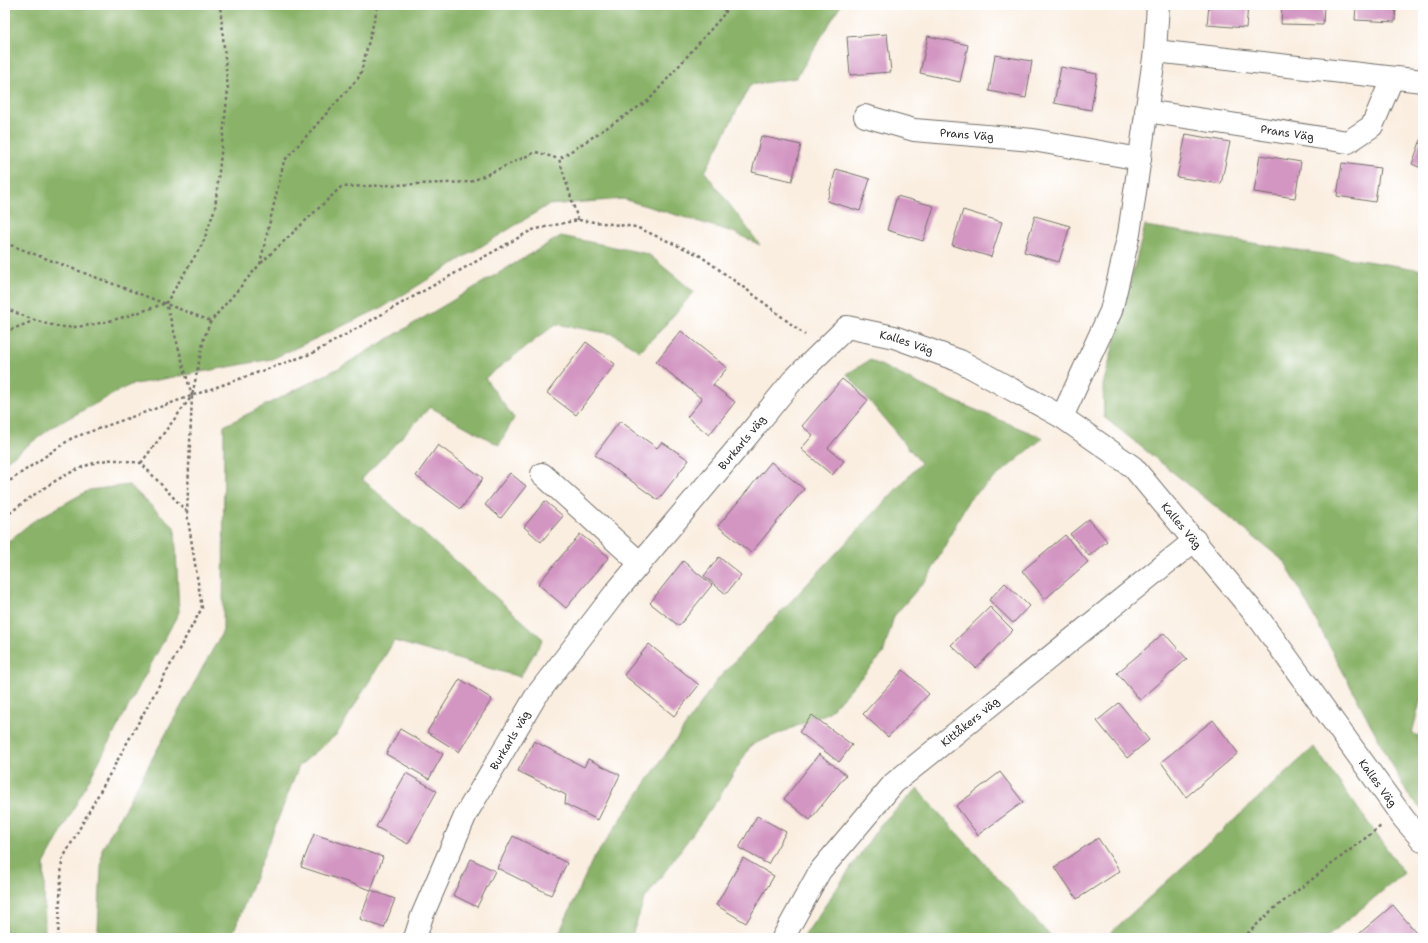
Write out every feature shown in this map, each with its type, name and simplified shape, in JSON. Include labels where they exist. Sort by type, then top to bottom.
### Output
[{"type":"street","points":[[1062,417],[1111,311],[1129,234],[1155,51],[1158,5]]},
{"type":"street","points":[[1155,51],[1392,79],[1423,81]]},
{"type":"street","name":"Prans Väg","points":[[1146,111],[1348,142],[1372,126],[1392,79]]},
{"type":"street","name":"Prans Väg","points":[[865,116],[914,130],[1033,140],[1140,159]]},
{"type":"street","name":"Kalles Väg","points":[[848,327],[894,337],[960,361],[1062,417],[1133,467],[1260,620],[1404,819],[1423,841]]},
{"type":"street","name":"Burkarls väg","points":[[415,938],[422,916],[466,814],[536,696],[615,593],[793,380],[848,327]]},
{"type":"street","points":[[542,474],[640,563]]},
{"type":"street","name":"Kittåkers väg","points":[[783,938],[820,871],[894,783],[1195,540]]},
{"type":"path","points":[[5,308],[34,320],[72,328],[127,316],[166,303],[203,243],[214,208],[228,90],[220,5]]},
{"type":"path","points":[[260,264],[284,161],[360,76],[378,5]]},
{"type":"path","points":[[724,5],[725,13]]},
{"type":"path","points":[[559,159],[649,100],[725,13],[730,5]]},
{"type":"path","points":[[58,938],[62,860],[202,608],[187,513],[192,396],[204,338],[211,321],[260,264],[341,187],[470,182],[536,152],[559,159]]},
{"type":"path","points":[[559,159],[578,220]]},
{"type":"path","points":[[5,484],[72,438],[313,353],[532,230],[578,220],[636,227],[699,255],[754,295],[824,350]]},
{"type":"path","points":[[5,243],[211,321]]},
{"type":"path","points":[[166,303],[192,396]]},
{"type":"path","points":[[5,332],[34,320]]},
{"type":"path","points":[[141,463],[192,396]]},
{"type":"path","points":[[5,517],[23,502],[76,470],[108,460],[141,463],[187,513]]},
{"type":"path","points":[[1243,938],[1271,911],[1380,827],[1404,819]]},
{"type":"green space","points":[[5,5],[841,5],[796,78],[750,85],[705,172],[760,245],[733,232],[623,199],[548,205],[385,306],[272,359],[130,385],[54,426],[5,462]]},
{"type":"green space","points":[[1145,226],[1423,270],[1423,691],[1412,733],[1423,738],[1423,811],[1408,795],[1285,562],[1104,417],[1103,385]]},
{"type":"green space","points":[[561,236],[648,254],[694,292],[640,351],[613,334],[556,324],[485,378],[514,418],[499,445],[430,407],[362,479],[543,639],[520,677],[394,641],[337,734],[299,766],[231,938],[102,938],[98,929],[102,849],[223,631],[224,426],[339,368]]},
{"type":"green space","points":[[870,360],[952,400],[1043,438],[969,499],[929,576],[894,616],[883,654],[828,713],[751,745],[718,799],[644,900],[631,938],[557,938],[592,861],[717,680],[921,463],[847,374]]},
{"type":"green space","points":[[129,485],[175,528],[179,612],[44,864],[45,938],[5,938],[5,544],[32,522],[89,490]]},
{"type":"green space","points":[[1314,747],[1404,873],[1326,938],[1096,938],[1107,936]]},
{"type":"green space","points":[[917,789],[1052,938],[803,938],[880,825]]},
{"type":"building","points":[[1209,5],[1248,5],[1246,28],[1207,25]]},
{"type":"building","points":[[1282,5],[1324,5],[1323,25],[1281,24]]},
{"type":"building","points":[[1356,5],[1396,5],[1395,22],[1355,20]]},
{"type":"building","points":[[887,34],[891,72],[850,75],[847,37]]},
{"type":"building","points":[[928,36],[968,45],[960,82],[920,73]]},
{"type":"building","points":[[995,55],[1032,61],[1026,98],[989,91]]},
{"type":"building","points":[[1061,67],[1097,74],[1091,110],[1054,103]]},
{"type":"building","points":[[1186,134],[1230,142],[1221,184],[1177,177]]},
{"type":"building","points":[[1423,134],[1423,169],[1412,164]]},
{"type":"building","points":[[761,136],[801,145],[792,181],[752,172]]},
{"type":"building","points":[[1260,155],[1301,162],[1295,198],[1254,192]]},
{"type":"building","points":[[1342,163],[1380,168],[1375,202],[1337,196]]},
{"type":"building","points":[[836,169],[870,179],[860,211],[827,201]]},
{"type":"building","points":[[897,196],[934,206],[923,241],[887,230]]},
{"type":"building","points":[[963,210],[1002,222],[991,257],[952,245]]},
{"type":"building","points":[[1035,216],[1070,226],[1059,262],[1024,252]]},
{"type":"building","points":[[681,331],[727,368],[713,385],[735,402],[709,435],[687,417],[702,399],[656,362]]},
{"type":"building","points":[[586,342],[615,364],[576,415],[547,393]]},
{"type":"building","points":[[842,379],[868,400],[828,448],[844,461],[832,475],[801,449],[813,435],[802,426]]},
{"type":"building","points":[[620,421],[657,448],[662,442],[689,460],[658,500],[595,455]]},
{"type":"building","points":[[438,445],[483,478],[461,509],[416,476]]},
{"type":"building","points":[[771,462],[804,489],[751,553],[718,526]]},
{"type":"building","points":[[510,473],[526,486],[501,518],[485,505]]},
{"type":"building","points":[[545,501],[563,516],[541,542],[524,527]]},
{"type":"building","points":[[1089,519],[1107,541],[1089,556],[1070,534]]},
{"type":"building","points":[[580,534],[609,557],[566,608],[538,584]]},
{"type":"building","points":[[1065,535],[1088,562],[1045,599],[1022,571]]},
{"type":"building","points":[[719,557],[741,575],[726,594],[704,576]]},
{"type":"building","points":[[683,561],[712,585],[679,626],[650,603]]},
{"type":"building","points":[[1005,583],[1029,606],[1013,623],[989,600]]},
{"type":"building","points":[[990,607],[1013,630],[976,668],[951,645]]},
{"type":"building","points":[[1164,633],[1187,659],[1140,700],[1117,673]]},
{"type":"building","points":[[649,644],[699,685],[674,716],[624,675]]},
{"type":"building","points":[[903,670],[929,694],[888,737],[863,714]]},
{"type":"building","points":[[460,679],[492,699],[459,752],[427,732]]},
{"type":"building","points":[[1119,703],[1149,740],[1127,758],[1097,721]]},
{"type":"building","points":[[812,715],[852,745],[839,762],[799,732]]},
{"type":"building","points":[[1213,720],[1238,753],[1186,797],[1161,762]]},
{"type":"building","points":[[400,729],[443,754],[429,779],[386,754]]},
{"type":"building","points":[[534,741],[584,767],[588,759],[620,775],[598,820],[565,804],[566,795],[518,771]]},
{"type":"building","points":[[819,754],[846,775],[810,820],[784,799]]},
{"type":"building","points":[[1000,772],[1023,802],[978,835],[956,806]]},
{"type":"building","points":[[406,773],[437,791],[408,844],[376,827]]},
{"type":"building","points":[[757,816],[786,832],[768,864],[739,848]]},
{"type":"building","points":[[314,834],[383,857],[371,890],[301,867]]},
{"type":"building","points":[[513,836],[567,863],[551,895],[497,868]]},
{"type":"building","points":[[1098,838],[1120,871],[1077,899],[1055,867]]},
{"type":"building","points":[[743,858],[774,876],[746,923],[716,905]]},
{"type":"building","points":[[471,859],[495,871],[477,907],[453,895]]},
{"type":"building","points":[[371,890],[395,899],[384,928],[360,919]]},
{"type":"building","points":[[1393,905],[1421,938],[1364,938],[1360,933]]}]
